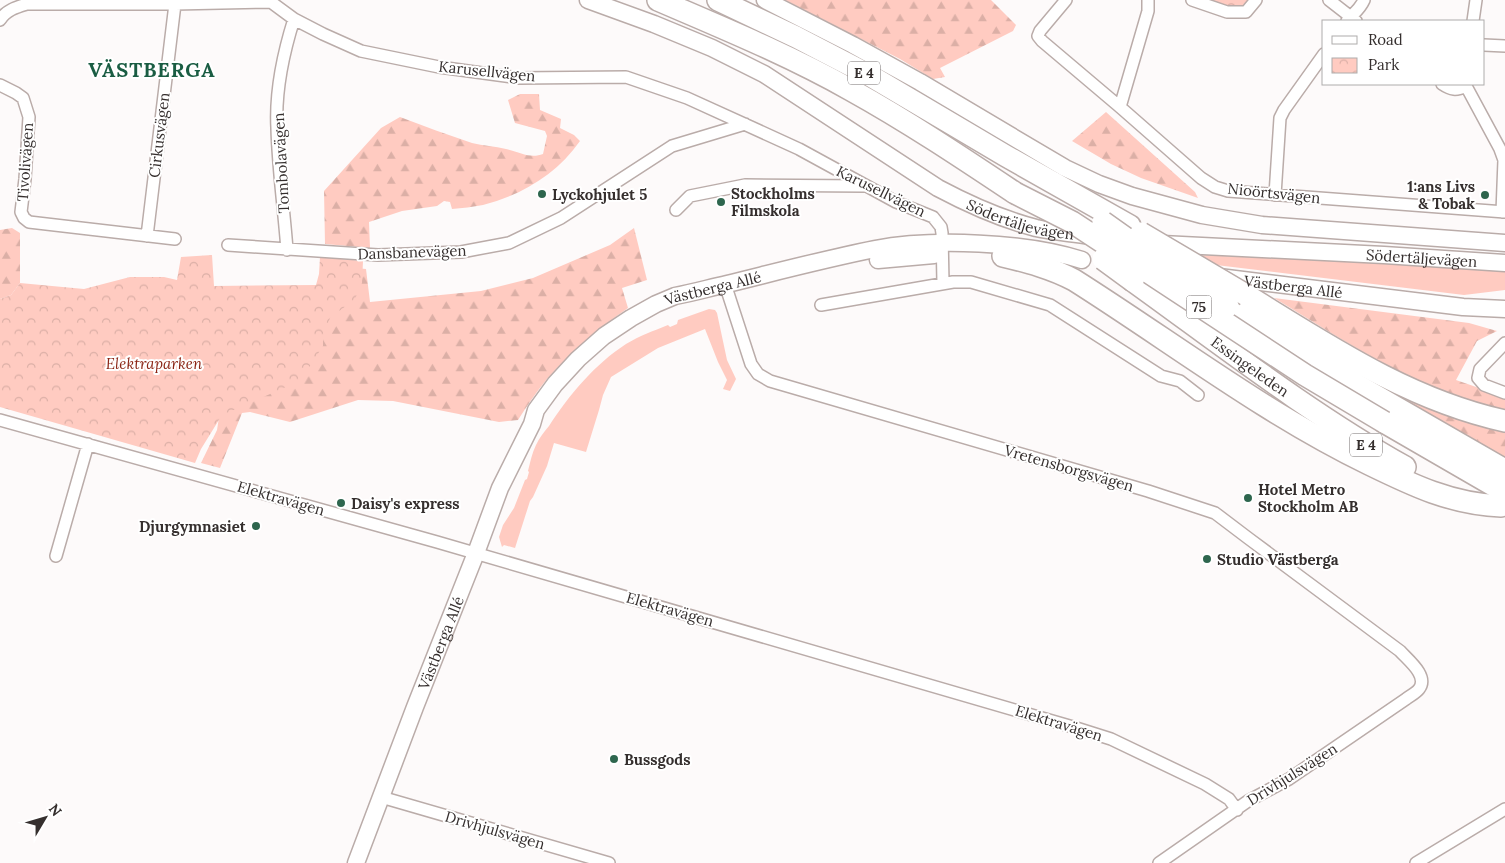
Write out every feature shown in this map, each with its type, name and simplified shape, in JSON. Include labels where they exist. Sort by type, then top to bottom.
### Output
[{"type":"highway","name":"Södertäljevägen","points":[[658,0],[794,60],[850,89],[910,124],[1015,193]]},
{"type":"highway","name":"E 4","points":[[718,0],[796,36],[869,75],[1006,156],[1130,226],[1349,359],[1433,400],[1476,415],[1505,422]]},
{"type":"highway","name":"75","points":[[1006,156],[1158,261],[1312,359],[1505,470]]},
{"type":"highway","name":"Essingeleden","points":[[1015,193],[1064,232],[1241,360],[1366,445],[1446,486],[1504,502]]},
{"type":"highway","name":"75","points":[[1015,193],[1072,222],[1297,370],[1384,422],[1504,502]]},
{"type":"highway","points":[[1003,256],[1058,272],[1074,280],[1227,382],[1291,423],[1335,448],[1404,481],[1461,502],[1480,505],[1504,502]]},
{"type":"main road","name":"Södertäljevägen","points":[[588,0],[712,48],[764,74],[938,188],[1005,219],[1037,228],[1133,242],[1505,263]]},
{"type":"main road","name":"Södertäljevägen","points":[[765,0],[920,82],[1065,168],[1099,184],[1132,196],[1202,215],[1262,225],[1505,243]]},
{"type":"main road","name":"Västberga Allé","points":[[356,863],[500,488],[532,424],[536,410],[555,384],[578,359],[604,336],[656,304],[675,296],[726,288],[876,249],[906,245],[978,255],[1030,257],[1062,261],[1082,260],[1463,307],[1505,309]]},
{"type":"main road","name":"Västberga Allé","points":[[942,249],[999,246],[1063,254],[1082,260]]},
{"type":"street","name":"Nioörtsvägen","points":[[1066,0],[1038,36],[1184,164],[1215,187],[1228,191],[1504,212]]},
{"type":"street","points":[[1120,107],[1148,11],[1148,0]]},
{"type":"street","points":[[1192,0],[1227,12],[1246,12],[1256,0]]},
{"type":"street","points":[[1329,0],[1351,20],[1364,0]]},
{"type":"street","points":[[1473,20],[1476,0]]},
{"type":"street","name":"Karusellvägen","points":[[0,20],[2,16],[12,9],[27,4],[271,2],[297,21],[362,51],[439,67],[519,78],[626,77],[688,98],[799,149],[866,186],[933,217],[941,227],[942,249]]},
{"type":"street","name":"Cirkusvägen","points":[[147,236],[175,4]]},
{"type":"street","name":"Tombolavägen","points":[[287,250],[277,127],[279,80],[285,46],[297,21]]},
{"type":"street","points":[[1485,45],[1505,46]]},
{"type":"street","points":[[1275,195],[1280,118],[1322,57]]},
{"type":"street","name":"Tivolivägen","points":[[0,85],[23,98],[28,118],[25,179],[21,212],[24,218],[29,222],[175,239]]},
{"type":"street","points":[[1443,85],[1455,90],[1466,85],[1500,149],[1504,160],[1504,212]]},
{"type":"street","name":"Dansbanevägen","points":[[228,245],[378,256],[461,252],[508,243],[561,218],[672,146],[745,124]]},
{"type":"street","points":[[676,210],[690,196],[745,185],[866,186]]},
{"type":"street","points":[[942,249],[943,284]]},
{"type":"street","points":[[821,304],[963,281],[971,282],[1050,305],[1161,376],[1180,381],[1198,395]]},
{"type":"street","name":"Vretensborgsvägen","points":[[726,288],[751,364],[758,374],[770,381],[1148,491],[1216,513],[1400,651],[1420,674],[1422,682]]},
{"type":"street","points":[[1505,342],[1480,369],[1478,378],[1484,385],[1505,393]]},
{"type":"street","name":"Elektravägen","points":[[0,420],[476,553],[1073,727],[1111,739],[1205,784],[1229,798],[1237,810]]},
{"type":"street","points":[[56,556],[88,444]]},
{"type":"street","name":"Drivhjulsvägen","points":[[1158,863],[1248,801],[1289,779],[1406,699],[1419,688],[1422,682]]},
{"type":"street","name":"Drivhjulsvägen","points":[[381,797],[609,863]]},
{"type":"street","points":[[1416,863],[1505,809]]},
{"type":"green space","points":[[785,0],[991,0],[1016,25],[1013,31],[940,68],[945,77],[933,79],[900,59]]},
{"type":"green space","points":[[1209,0],[1249,0],[1245,4],[1235,7]]},
{"type":"green space","points":[[520,94],[539,94],[540,110],[561,119],[560,128],[574,135],[580,141],[561,164],[538,182],[497,201],[483,205],[452,209],[450,202],[444,201],[437,206],[402,211],[369,222],[370,248],[325,244],[324,191],[381,128],[400,117],[472,143],[529,155],[543,154],[547,136],[545,131],[515,123],[508,100]]},
{"type":"green space","points":[[1106,112],[1195,192],[1198,198],[1141,178],[1111,164],[1072,141]]},
{"type":"green space","points":[[12,228],[20,233],[20,283],[11,295],[0,299],[0,230]]},
{"type":"green space","points":[[634,228],[647,280],[622,288],[628,308],[585,341],[556,369],[539,389],[518,420],[499,422],[393,401],[358,400],[290,422],[250,412],[242,413],[220,468],[201,463],[217,430],[222,398],[314,298],[324,265],[366,269],[370,302],[481,291],[533,278],[610,245]]},
{"type":"green space","name":"Elektraparken","points":[[212,255],[214,286],[316,285],[320,257],[363,261],[362,283],[355,299],[330,318],[323,337],[323,346],[300,381],[222,415],[201,449],[195,463],[0,407],[0,299],[11,295],[20,283],[84,289],[130,277],[164,277],[177,280],[181,257]]},
{"type":"green space","points":[[1197,255],[1389,262],[1505,270],[1505,290],[1464,295],[1216,265]]},
{"type":"green space","points":[[1274,298],[1469,323],[1497,331],[1477,341],[1456,380],[1505,397],[1505,410],[1443,392],[1414,379],[1357,348]]},
{"type":"green space","points":[[709,309],[715,310],[717,313],[727,360],[736,379],[730,391],[723,389],[727,380],[705,329],[658,348],[611,377],[603,395],[586,452],[554,443],[547,466],[530,501],[515,548],[504,545],[502,547],[499,537],[503,525],[514,508],[527,479],[531,458],[537,442],[583,381],[604,361],[631,341],[668,325],[670,327],[677,324],[678,320]]},
{"type":"green space","points":[[1361,373],[1424,405],[1481,427],[1505,430],[1505,459]]},
{"type":"place","name":"Lyckohjulet 5","points":[[542,194]]},
{"type":"place","name":"1:ans Livs & Tobak","points":[[1485,195]]},
{"type":"place","name":"Stockholms Filmskola","points":[[721,202]]},
{"type":"place","name":"Hotel Metro Stockholm AB","points":[[1248,498]]},
{"type":"place","name":"Daisy's express","points":[[341,503]]},
{"type":"place","name":"Djurgymnasiet","points":[[256,526]]},
{"type":"place","name":"Studio Västberga","points":[[1207,559]]},
{"type":"place","name":"Bussgods","points":[[614,759]]},
{"type":"district","name":"VÄSTBERGA","points":[[152,69]]}]
